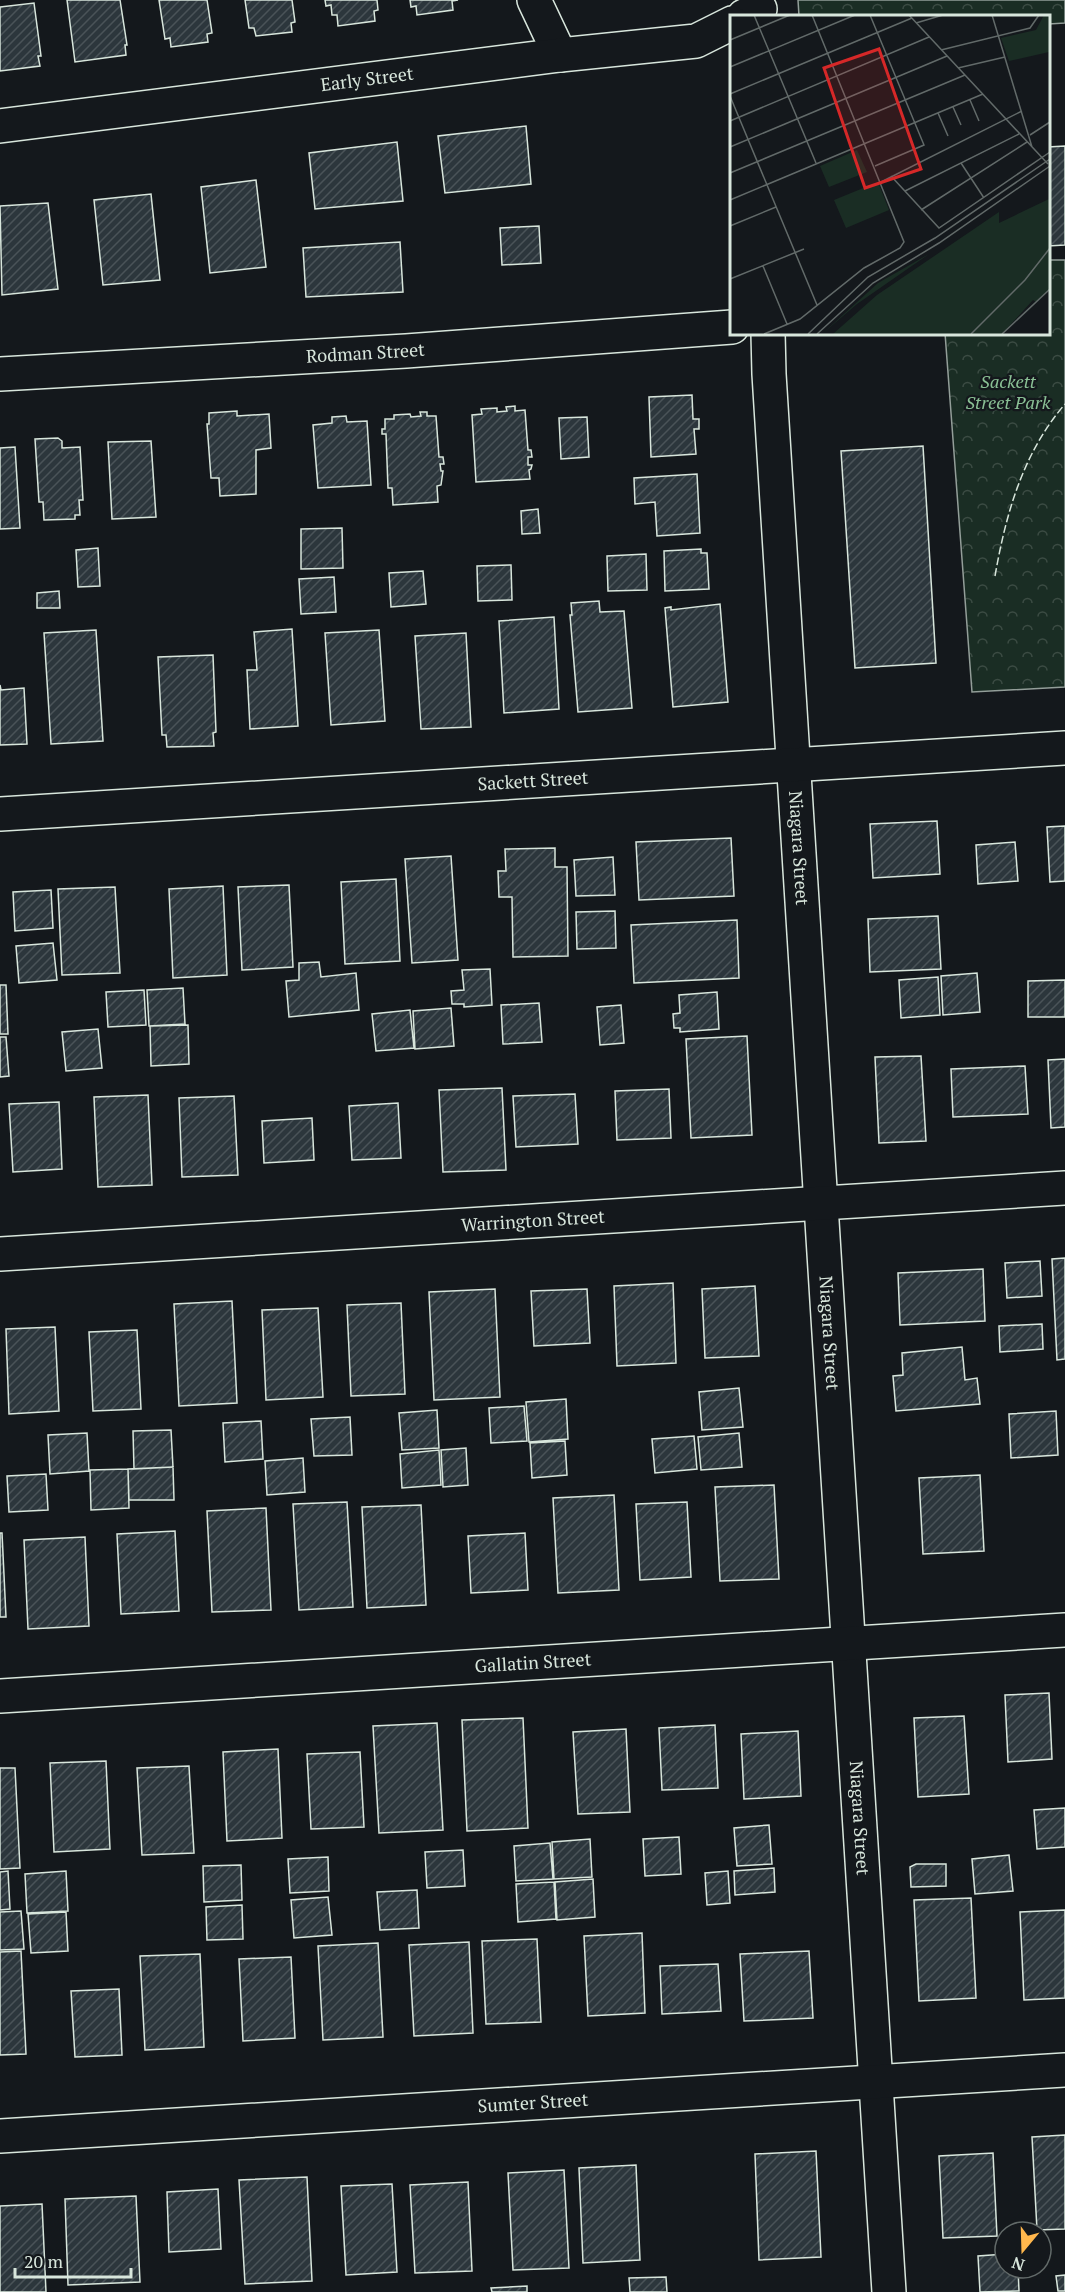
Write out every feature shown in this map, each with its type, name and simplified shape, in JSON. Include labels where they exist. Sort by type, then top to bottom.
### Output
[{"type":"street","points":[[534,0],[560,55]]},
{"type":"street","name":"Early Street","points":[[0,126],[560,55],[696,41],[730,24]]},
{"type":"street","name":"Rodman Street","points":[[0,374],[406,351],[730,327]]},
{"type":"street","name":"Niagara Street","points":[[768,334],[889,2292]]},
{"type":"street","name":"Sackett Street","points":[[0,814],[1065,748]]},
{"type":"street","name":"Warrington Street","points":[[0,1254],[1065,1188]]},
{"type":"street","name":"Gallatin Street","points":[[0,1696],[1065,1630]]},
{"type":"street","name":"Sumter Street","points":[[0,2136],[1065,2070]]},
{"type":"green space","points":[[798,0],[1065,0],[1065,23],[1050,24],[1050,15],[799,15]]},
{"type":"green space","name":"Sackett Street Park","points":[[1050,260],[1065,260],[1065,687],[972,692],[945,334],[1050,334]]},
{"type":"building","points":[[67,0],[120,0],[127,45],[125,45],[126,55],[75,62]]},
{"type":"building","points":[[159,0],[207,0],[212,33],[207,34],[208,42],[171,47],[170,38],[165,39]]},
{"type":"building","points":[[245,0],[292,0],[295,22],[291,23],[292,32],[256,36],[254,28],[249,28]]},
{"type":"building","points":[[325,0],[377,0],[378,10],[374,11],[375,21],[338,26],[337,15],[332,15],[331,5],[326,6]]},
{"type":"building","points":[[410,0],[458,0],[452,1],[453,10],[417,15],[416,6],[411,7]]},
{"type":"building","points":[[34,3],[41,56],[38,56],[40,66],[0,71],[0,7]]},
{"type":"building","points":[[526,126],[531,184],[445,193],[438,136]]},
{"type":"building","points":[[397,142],[403,201],[315,209],[309,153]]},
{"type":"building","points":[[1065,146],[1065,245],[1050,246],[1050,147]]},
{"type":"building","points":[[256,180],[266,267],[210,273],[201,187]]},
{"type":"building","points":[[151,194],[160,280],[103,285],[94,200]]},
{"type":"building","points":[[48,203],[58,289],[2,295],[0,206]]},
{"type":"building","points":[[539,226],[541,263],[502,265],[500,228]]},
{"type":"building","points":[[400,242],[403,292],[306,297],[303,248]]},
{"type":"building","points":[[692,395],[693,419],[699,419],[699,429],[694,429],[696,454],[651,457],[649,397]]},
{"type":"building","points":[[515,406],[515,411],[525,410],[528,450],[531,450],[532,457],[528,457],[528,465],[532,465],[529,470],[530,479],[476,482],[472,415],[482,414],[481,409],[497,408],[497,412],[507,411],[506,407]]},
{"type":"building","points":[[237,411],[237,416],[269,414],[271,448],[256,450],[256,494],[220,496],[219,478],[211,478],[207,424],[209,424],[209,413]]},
{"type":"building","points":[[420,412],[427,412],[427,416],[436,416],[439,457],[443,457],[444,464],[440,464],[441,471],[443,471],[441,485],[437,486],[438,502],[393,505],[392,488],[388,488],[386,434],[382,434],[382,429],[385,429],[385,419],[394,419],[394,415],[421,416]]},
{"type":"building","points":[[346,416],[347,422],[367,421],[371,485],[318,488],[313,425],[332,423],[332,417]]},
{"type":"building","points":[[587,417],[589,457],[561,459],[559,418]]},
{"type":"building","points":[[58,438],[62,441],[62,448],[80,447],[83,500],[79,500],[80,515],[75,515],[75,519],[44,520],[43,502],[39,502],[35,439]]},
{"type":"building","points":[[151,441],[156,517],[112,519],[108,442]]},
{"type":"building","points":[[923,446],[936,663],[855,668],[841,451]]},
{"type":"building","points":[[15,447],[20,528],[0,529],[0,448]]},
{"type":"building","points":[[697,474],[700,533],[657,536],[655,502],[635,504],[634,478]]},
{"type":"building","points":[[538,509],[540,533],[522,534],[521,511]]},
{"type":"building","points":[[342,528],[343,568],[301,569],[301,529]]},
{"type":"building","points":[[98,548],[100,586],[78,587],[76,550]]},
{"type":"building","points":[[701,549],[701,553],[707,553],[709,589],[665,591],[664,551]]},
{"type":"building","points":[[646,554],[647,590],[608,591],[607,556]]},
{"type":"building","points":[[511,565],[512,600],[478,601],[477,566]]},
{"type":"building","points":[[423,571],[426,604],[391,607],[389,573]]},
{"type":"building","points":[[334,577],[336,612],[301,614],[299,579]]},
{"type":"building","points":[[59,591],[60,608],[37,608],[37,593]]},
{"type":"building","points":[[599,601],[600,612],[624,611],[632,708],[578,712],[571,603]]},
{"type":"building","points":[[720,604],[728,702],[673,707],[665,608],[671,607],[671,610]]},
{"type":"building","points":[[554,617],[559,709],[504,713],[499,621]]},
{"type":"building","points":[[292,629],[298,726],[250,729],[247,670],[257,670],[254,632]]},
{"type":"building","points":[[96,630],[103,741],[51,744],[44,633]]},
{"type":"building","points":[[379,630],[385,721],[331,725],[325,633]]},
{"type":"building","points":[[466,633],[471,727],[421,729],[415,636]]},
{"type":"building","points":[[213,655],[216,732],[213,733],[214,746],[167,747],[166,735],[162,735],[158,657]]},
{"type":"building","points":[[0,685],[1,690],[24,688],[27,744],[0,745]]},
{"type":"building","points":[[937,821],[940,874],[873,878],[870,824]]},
{"type":"building","points":[[1065,826],[1065,881],[1050,882],[1047,827]]},
{"type":"building","points":[[731,838],[734,896],[639,900],[636,842]]},
{"type":"building","points":[[1015,842],[1018,881],[978,884],[976,845]]},
{"type":"building","points":[[555,848],[555,867],[567,867],[568,956],[513,957],[512,897],[499,897],[498,871],[506,871],[505,849]]},
{"type":"building","points":[[451,856],[458,960],[412,963],[405,859]]},
{"type":"building","points":[[613,857],[615,895],[576,896],[574,860]]},
{"type":"building","points":[[396,879],[400,961],[345,964],[341,882]]},
{"type":"building","points":[[289,885],[293,967],[242,970],[238,887]]},
{"type":"building","points":[[223,886],[227,975],[173,978],[169,889]]},
{"type":"building","points":[[115,887],[120,973],[62,975],[58,889]]},
{"type":"building","points":[[51,890],[53,928],[15,931],[13,892]]},
{"type":"building","points":[[615,911],[616,948],[577,949],[576,912]]},
{"type":"building","points":[[938,916],[941,969],[870,972],[868,919]]},
{"type":"building","points":[[737,920],[739,978],[634,983],[631,925]]},
{"type":"building","points":[[53,943],[57,980],[19,983],[16,946]]},
{"type":"building","points":[[319,962],[321,977],[356,973],[359,1010],[289,1017],[286,981],[299,980],[299,963]]},
{"type":"building","points":[[490,969],[492,1005],[464,1007],[464,1004],[452,1004],[451,991],[464,990],[462,970]]},
{"type":"building","points":[[977,973],[980,1012],[943,1015],[941,976]]},
{"type":"building","points":[[938,977],[940,1015],[901,1018],[899,980]]},
{"type":"building","points":[[1065,980],[1065,1017],[1028,1017],[1028,981]]},
{"type":"building","points":[[0,985],[6,985],[8,1034],[0,1034]]},
{"type":"building","points":[[183,988],[185,1024],[149,1026],[147,990]]},
{"type":"building","points":[[144,990],[146,1025],[108,1027],[106,992]]},
{"type":"building","points":[[717,992],[719,1029],[680,1032],[680,1028],[674,1028],[673,1014],[680,1013],[679,995]]},
{"type":"building","points":[[539,1003],[542,1042],[503,1044],[501,1005]]},
{"type":"building","points":[[621,1005],[624,1043],[600,1045],[597,1007]]},
{"type":"building","points":[[451,1008],[454,1046],[415,1049],[413,1011]]},
{"type":"building","points":[[410,1010],[414,1048],[376,1051],[372,1014]]},
{"type":"building","points":[[188,1025],[189,1064],[151,1066],[150,1026]]},
{"type":"building","points":[[98,1029],[102,1068],[66,1071],[62,1032]]},
{"type":"building","points":[[747,1036],[752,1135],[691,1138],[686,1039]]},
{"type":"building","points":[[0,1037],[6,1037],[9,1076],[0,1077]]},
{"type":"building","points":[[921,1056],[926,1141],[879,1143],[875,1057]]},
{"type":"building","points":[[1065,1059],[1065,1127],[1051,1128],[1048,1060]]},
{"type":"building","points":[[1025,1066],[1028,1114],[953,1117],[951,1069]]},
{"type":"building","points":[[502,1088],[506,1170],[443,1172],[439,1090]]},
{"type":"building","points":[[669,1089],[671,1138],[617,1140],[615,1091]]},
{"type":"building","points":[[575,1094],[578,1144],[516,1147],[513,1096]]},
{"type":"building","points":[[148,1095],[152,1185],[98,1187],[94,1097]]},
{"type":"building","points":[[234,1096],[238,1175],[182,1177],[179,1098]]},
{"type":"building","points":[[59,1102],[62,1169],[13,1172],[9,1104]]},
{"type":"building","points":[[398,1103],[401,1158],[352,1160],[349,1106]]},
{"type":"building","points":[[312,1118],[314,1160],[264,1163],[262,1121]]},
{"type":"building","points":[[1065,1258],[1065,1359],[1057,1360],[1052,1259]]},
{"type":"building","points":[[1040,1261],[1042,1296],[1007,1298],[1005,1263]]},
{"type":"building","points":[[983,1269],[985,1321],[900,1325],[898,1273]]},
{"type":"building","points":[[673,1283],[676,1363],[617,1366],[614,1286]]},
{"type":"building","points":[[755,1286],[759,1356],[705,1358],[702,1289]]},
{"type":"building","points":[[495,1289],[500,1397],[434,1400],[429,1292]]},
{"type":"building","points":[[587,1289],[590,1343],[534,1346],[531,1291]]},
{"type":"building","points":[[232,1301],[237,1403],[179,1406],[174,1304]]},
{"type":"building","points":[[401,1303],[405,1394],[351,1396],[347,1305]]},
{"type":"building","points":[[318,1308],[323,1397],[266,1400],[262,1310]]},
{"type":"building","points":[[1042,1324],[1043,1349],[1000,1352],[999,1326]]},
{"type":"building","points":[[55,1327],[59,1411],[9,1414],[6,1329]]},
{"type":"building","points":[[137,1330],[141,1409],[93,1411],[89,1332]]},
{"type":"building","points":[[962,1347],[965,1380],[977,1378],[980,1404],[896,1411],[893,1376],[903,1375],[902,1353]]},
{"type":"building","points":[[739,1388],[743,1427],[702,1430],[699,1392]]},
{"type":"building","points":[[566,1399],[568,1439],[529,1442],[526,1402]]},
{"type":"building","points":[[524,1406],[527,1441],[491,1443],[489,1408]]},
{"type":"building","points":[[437,1410],[439,1448],[402,1450],[399,1413]]},
{"type":"building","points":[[1056,1411],[1058,1455],[1011,1458],[1009,1414]]},
{"type":"building","points":[[350,1417],[352,1455],[314,1456],[311,1419]]},
{"type":"building","points":[[261,1421],[263,1459],[225,1462],[223,1423]]},
{"type":"building","points":[[171,1430],[173,1467],[134,1469],[133,1431]]},
{"type":"building","points":[[87,1433],[89,1471],[50,1474],[48,1435]]},
{"type":"building","points":[[739,1433],[742,1467],[701,1470],[698,1437]]},
{"type":"building","points":[[694,1436],[697,1469],[655,1473],[652,1439]]},
{"type":"building","points":[[565,1441],[567,1475],[532,1478],[530,1443]]},
{"type":"building","points":[[466,1448],[468,1485],[443,1487],[441,1450]]},
{"type":"building","points":[[439,1450],[441,1485],[402,1488],[400,1454]]},
{"type":"building","points":[[303,1458],[305,1492],[267,1495],[265,1461]]},
{"type":"building","points":[[173,1467],[174,1500],[129,1500],[128,1469]]},
{"type":"building","points":[[128,1469],[129,1508],[91,1510],[90,1470]]},
{"type":"building","points":[[46,1474],[48,1510],[9,1512],[7,1476]]},
{"type":"building","points":[[980,1475],[984,1551],[923,1554],[919,1478]]},
{"type":"building","points":[[774,1485],[779,1579],[720,1581],[715,1487]]},
{"type":"building","points":[[614,1495],[619,1590],[558,1593],[553,1498]]},
{"type":"building","points":[[347,1502],[353,1607],[299,1610],[293,1504]]},
{"type":"building","points":[[687,1502],[691,1577],[640,1580],[636,1504]]},
{"type":"building","points":[[421,1505],[426,1605],[367,1608],[362,1507]]},
{"type":"building","points":[[266,1508],[271,1610],[212,1612],[207,1511]]},
{"type":"building","points":[[175,1531],[179,1611],[121,1614],[117,1534]]},
{"type":"building","points":[[0,1533],[2,1533],[6,1617],[0,1617]]},
{"type":"building","points":[[525,1533],[528,1590],[471,1593],[468,1536]]},
{"type":"building","points":[[85,1537],[89,1626],[28,1629],[24,1540]]},
{"type":"building","points":[[1049,1693],[1052,1759],[1008,1762],[1005,1695]]},
{"type":"building","points":[[964,1716],[969,1794],[918,1797],[914,1718]]},
{"type":"building","points":[[523,1718],[528,1828],[467,1831],[462,1720]]},
{"type":"building","points":[[437,1723],[443,1830],[379,1833],[373,1726]]},
{"type":"building","points":[[715,1725],[718,1788],[662,1790],[659,1728]]},
{"type":"building","points":[[626,1729],[630,1812],[578,1814],[573,1732]]},
{"type":"building","points":[[798,1731],[801,1796],[744,1799],[741,1734]]},
{"type":"building","points":[[278,1749],[282,1838],[227,1841],[223,1752]]},
{"type":"building","points":[[360,1752],[364,1827],[311,1829],[307,1754]]},
{"type":"building","points":[[106,1761],[110,1849],[54,1852],[50,1763]]},
{"type":"building","points":[[189,1766],[194,1853],[142,1855],[137,1768]]},
{"type":"building","points":[[0,1768],[15,1768],[20,1868],[0,1869]]},
{"type":"building","points":[[1065,1808],[1065,1847],[1037,1849],[1034,1810]]},
{"type":"building","points":[[769,1825],[772,1864],[737,1866],[734,1828]]},
{"type":"building","points":[[679,1837],[681,1874],[645,1876],[643,1839]]},
{"type":"building","points":[[590,1839],[592,1877],[554,1879],[552,1842]]},
{"type":"building","points":[[550,1843],[553,1879],[516,1881],[514,1846]]},
{"type":"building","points":[[463,1850],[465,1886],[427,1888],[425,1852]]},
{"type":"building","points":[[1009,1855],[1013,1891],[975,1894],[972,1859]]},
{"type":"building","points":[[328,1857],[329,1891],[290,1893],[288,1859]]},
{"type":"building","points":[[916,1864],[946,1864],[946,1886],[911,1887],[910,1867]]},
{"type":"building","points":[[241,1865],[242,1900],[204,1902],[203,1866]]},
{"type":"building","points":[[774,1868],[775,1892],[735,1895],[734,1871]]},
{"type":"building","points":[[8,1871],[10,1909],[0,1910],[0,1872]]},
{"type":"building","points":[[66,1871],[68,1911],[27,1913],[25,1874]]},
{"type":"building","points":[[728,1871],[730,1903],[707,1905],[705,1873]]},
{"type":"building","points":[[593,1879],[595,1917],[557,1920],[555,1882]]},
{"type":"building","points":[[554,1882],[556,1919],[518,1922],[516,1884]]},
{"type":"building","points":[[417,1890],[419,1928],[380,1930],[377,1892]]},
{"type":"building","points":[[328,1897],[332,1935],[294,1938],[291,1900]]},
{"type":"building","points":[[971,1898],[976,1998],[919,2001],[914,1900]]},
{"type":"building","points":[[242,1905],[243,1939],[207,1940],[206,1907]]},
{"type":"building","points":[[1065,1910],[1065,1998],[1024,2000],[1020,1912]]},
{"type":"building","points":[[21,1911],[24,1949],[0,1950],[0,1912]]},
{"type":"building","points":[[66,1912],[68,1951],[31,1953],[28,1914]]},
{"type":"building","points":[[642,1933],[645,2013],[588,2016],[584,1936]]},
{"type":"building","points":[[537,1939],[541,2022],[486,2024],[482,1941]]},
{"type":"building","points":[[469,1942],[473,2033],[414,2036],[409,1945]]},
{"type":"building","points":[[378,1943],[383,2037],[323,2040],[318,1946]]},
{"type":"building","points":[[21,1951],[26,2054],[0,2055],[0,1952]]},
{"type":"building","points":[[809,1951],[813,2018],[744,2021],[740,1954]]},
{"type":"building","points":[[200,1954],[204,2047],[145,2050],[140,1956]]},
{"type":"building","points":[[291,1957],[295,2038],[243,2041],[239,1959]]},
{"type":"building","points":[[718,1964],[721,2011],[662,2014],[660,1966]]},
{"type":"building","points":[[119,1989],[122,2055],[75,2057],[71,1991]]},
{"type":"building","points":[[1065,2135],[1065,2229],[1053,2229],[1053,2220],[1036,2220],[1032,2137]]},
{"type":"building","points":[[816,2151],[821,2257],[759,2260],[755,2154]]},
{"type":"building","points":[[993,2153],[996,2220],[993,2220],[993,2236],[943,2238],[939,2156]]},
{"type":"building","points":[[636,2165],[640,2260],[583,2263],[579,2168]]},
{"type":"building","points":[[564,2170],[569,2268],[513,2270],[508,2173]]},
{"type":"building","points":[[307,2177],[312,2281],[245,2284],[239,2180]]},
{"type":"building","points":[[468,2182],[472,2271],[415,2273],[410,2185]]},
{"type":"building","points":[[392,2184],[397,2272],[346,2275],[341,2186]]},
{"type":"building","points":[[218,2189],[221,2249],[169,2252],[167,2192]]},
{"type":"building","points":[[136,2196],[140,2282],[68,2285],[65,2199]]},
{"type":"building","points":[[42,2204],[46,2292],[0,2292],[0,2206]]},
{"type":"building","points":[[993,2255],[993,2280],[1019,2280],[1019,2291],[980,2292],[978,2256]]},
{"type":"building","points":[[1065,2275],[1065,2291],[1058,2291],[1056,2276]]},
{"type":"building","points":[[666,2277],[667,2292],[630,2292],[629,2278]]},
{"type":"building","points":[[527,2286],[527,2292],[492,2292],[491,2288]]},
{"type":"fence","points":[[995,576],[1005,529],[1018,485],[1038,443],[1065,404]]}]
